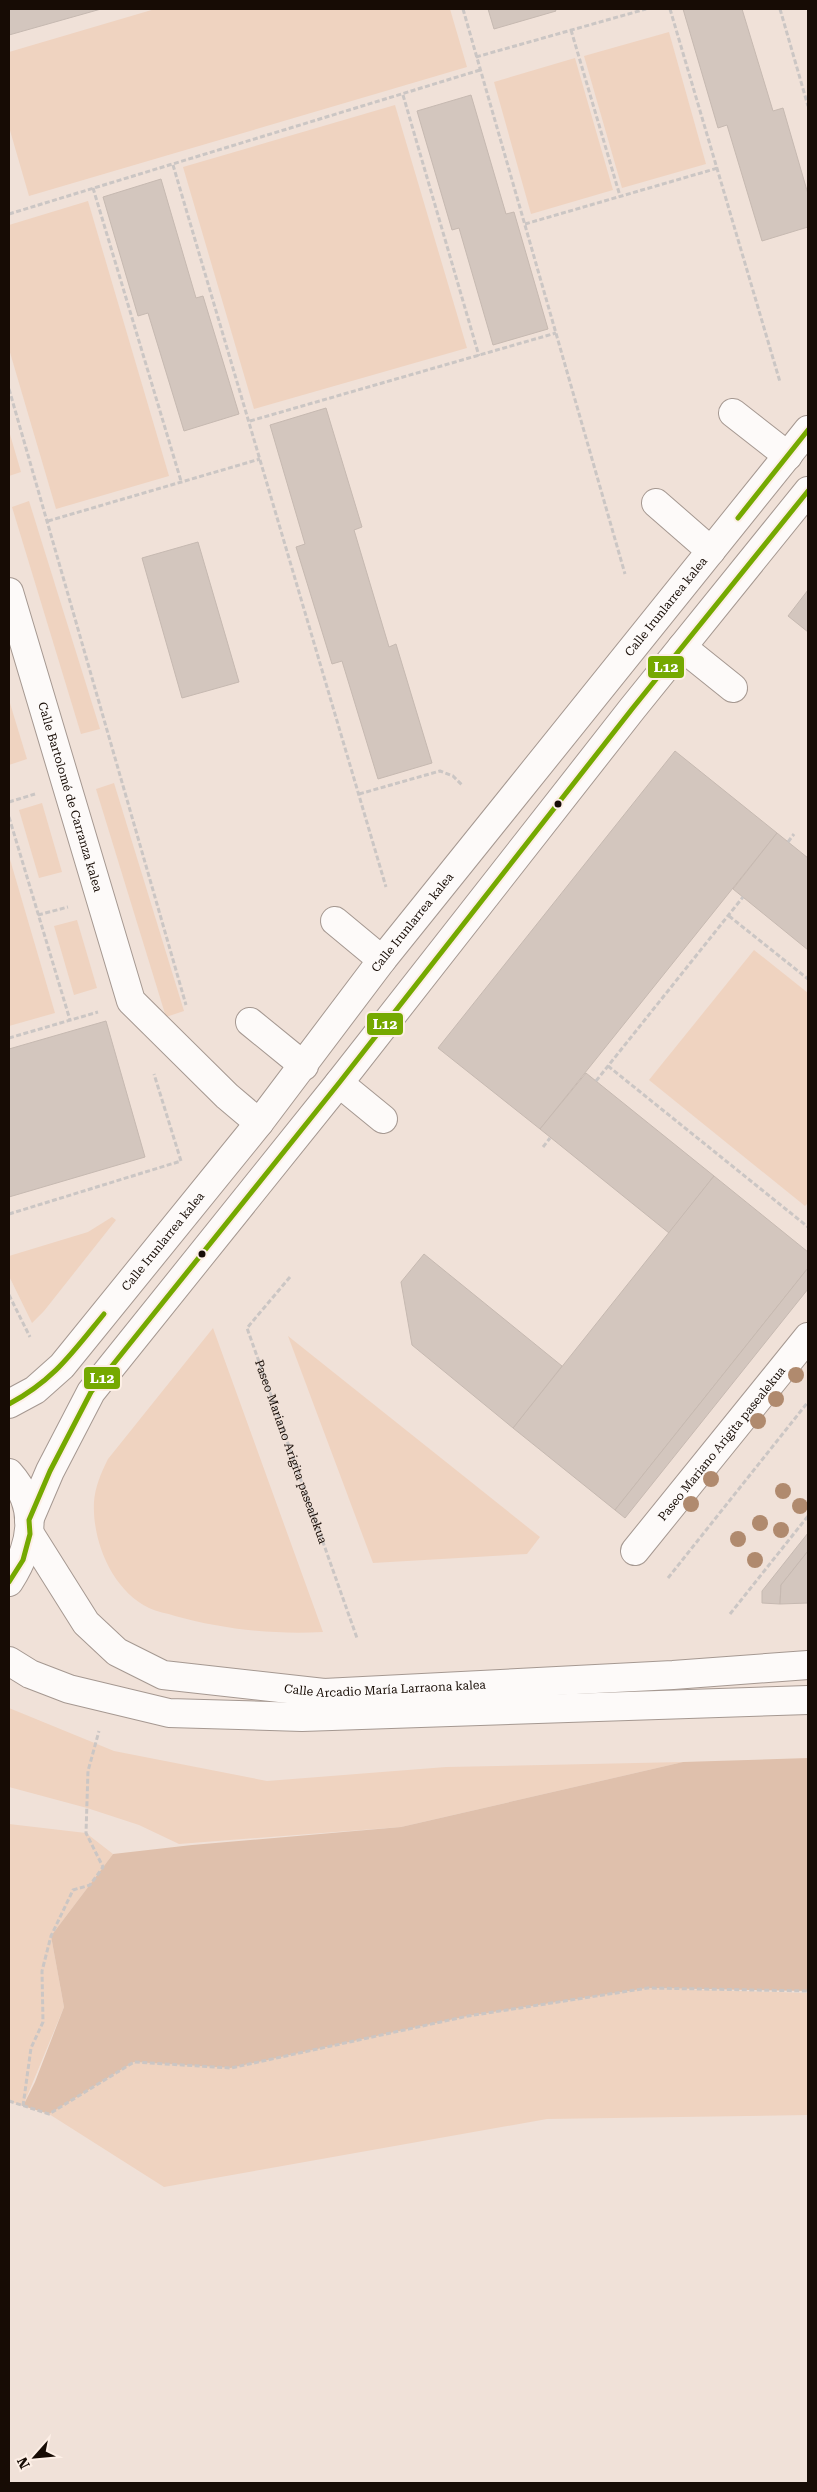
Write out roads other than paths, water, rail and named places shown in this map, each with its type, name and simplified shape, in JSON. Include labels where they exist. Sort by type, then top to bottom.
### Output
[{"type":"street","points":[[734,413],[788,456]]},
{"type":"street","name":"Calle Irunlarrea kalea","points":[[9,1404],[35,1390],[62,1366],[304,1066],[382,960],[808,430]]},
{"type":"street","points":[[9,1582],[23,1560],[29,1527],[50,1470],[91,1392],[339,1083],[682,646],[808,491]]},
{"type":"street","points":[[656,503],[711,551]]},
{"type":"street","name":"Calle Bartolomé de Carranza kalea","points":[[9,592],[131,1001],[227,1096],[259,1123]]},
{"type":"street","points":[[682,646],[733,688]]},
{"type":"street","points":[[336,921],[382,960]]},
{"type":"street","points":[[250,1022],[304,1066]]},
{"type":"street","points":[[339,1083],[383,1119]]},
{"type":"street","name":"Paseo Mariano Arigita pasealekua","points":[[635,1551],[808,1336]]},
{"type":"street","points":[[9,1473],[18,1483],[28,1508],[29,1527]]},
{"type":"street","name":"Calle Arcadio María Larraona kalea","points":[[29,1527],[86,1624],[117,1652],[163,1675],[324,1693],[673,1675],[808,1665]]},
{"type":"street","name":"Calle Arcadio María Larraona kalea","points":[[9,1661],[30,1674],[69,1689],[169,1713],[302,1717],[808,1700]]}]
